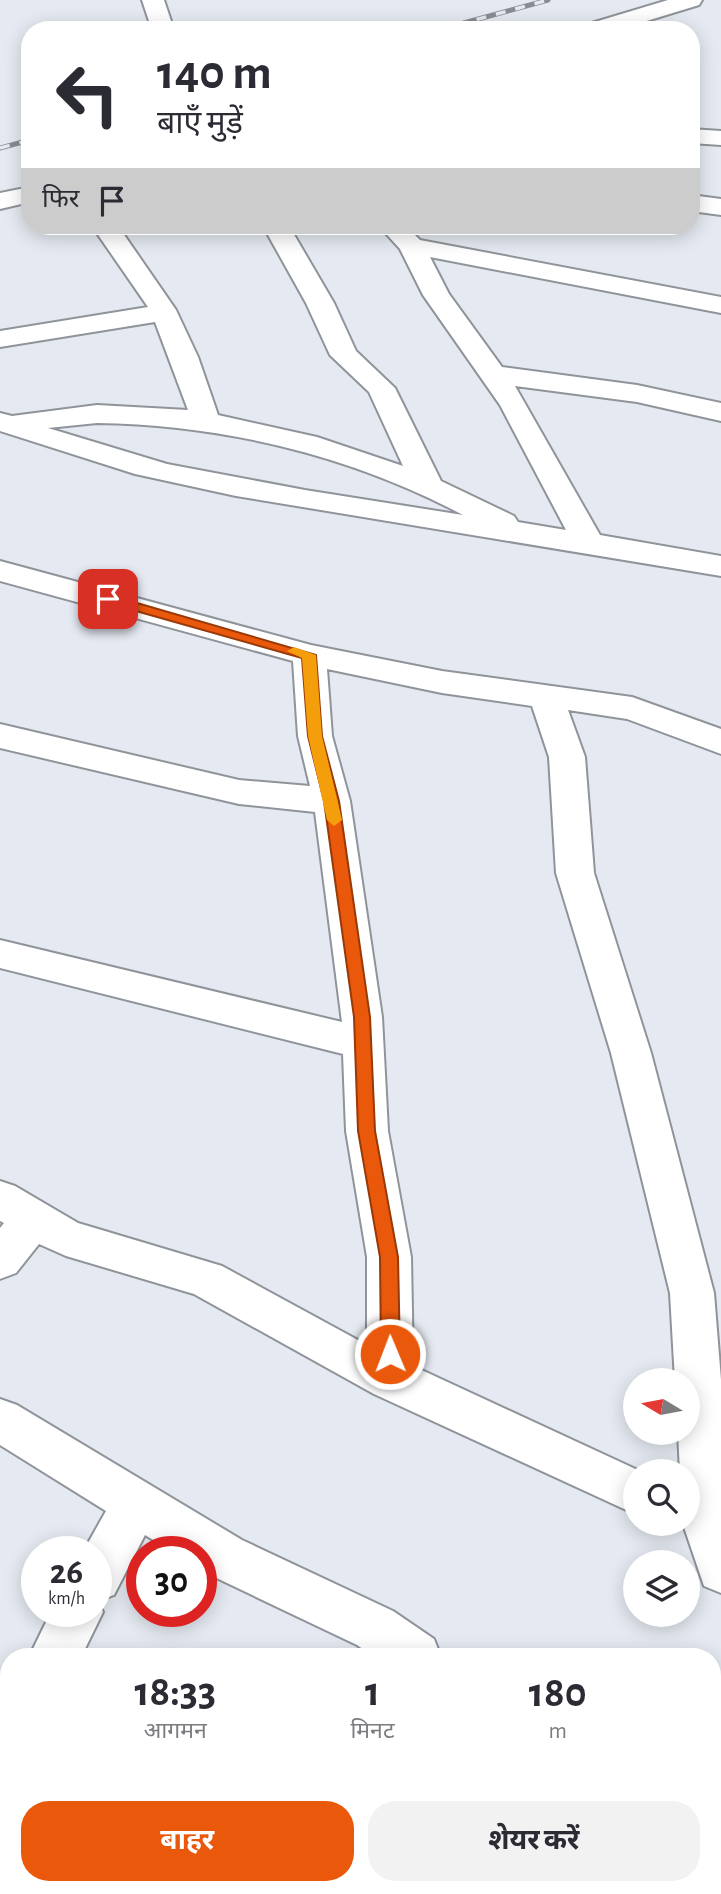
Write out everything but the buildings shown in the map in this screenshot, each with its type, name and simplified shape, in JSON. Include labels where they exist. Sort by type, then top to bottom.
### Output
[{"type":"street","points":[[153,0],[160,21]]},
{"type":"street","points":[[622,21],[691,0]]},
{"type":"street","points":[[700,137],[721,138]]},
{"type":"street","points":[[0,201],[21,196]]},
{"type":"street","points":[[700,204],[721,207]]},
{"type":"street","points":[[110,235],[155,296],[195,384],[205,421]]},
{"type":"street","points":[[281,235],[320,303],[344,355],[381,388],[428,486]]},
{"type":"street","points":[[401,236],[721,304]]},
{"type":"street","points":[[401,236],[436,295],[514,405],[588,542]]},
{"type":"street","points":[[0,339],[162,313]]},
{"type":"street","points":[[494,375],[595,388],[685,403],[721,412]]},
{"type":"street","points":[[3,423],[98,414],[205,421],[326,449],[454,495],[521,533]]},
{"type":"street","points":[[3,423],[165,472],[363,510],[588,542],[721,566]]},
{"type":"street","points":[[0,572],[162,613],[309,655],[442,682],[632,708],[721,742]]},
{"type":"street","points":[[309,655],[315,736],[332,801],[363,1043],[367,1131],[389,1257],[390,1378]]},
{"type":"street","points":[[546,696],[567,757],[575,873],[631,1054],[692,1293],[711,1416],[706,1537]]},
{"type":"street","points":[[0,736],[239,792],[332,801]]},
{"type":"street","points":[[0,954],[363,1043]]},
{"type":"street","points":[[0,1260],[17,1209],[66,1238],[206,1279],[390,1378],[623,1486]]},
{"type":"street","points":[[0,1420],[225,1557],[375,1628],[403,1648]]},
{"type":"street","points":[[112,1548],[135,1504]]},
{"type":"street","points":[[59,1648],[70,1627]]},
{"type":"railway","points":[[471,21],[548,0]]},
{"type":"railway","points":[[0,148],[21,142]]},
{"type":"slow traffic","points":[[294,651],[309,655],[315,736],[332,801],[334,820]]},
{"type":"route","points":[[108,599],[309,655],[315,736],[332,801],[362,1017],[367,1131],[389,1257],[390,1354]]}]
